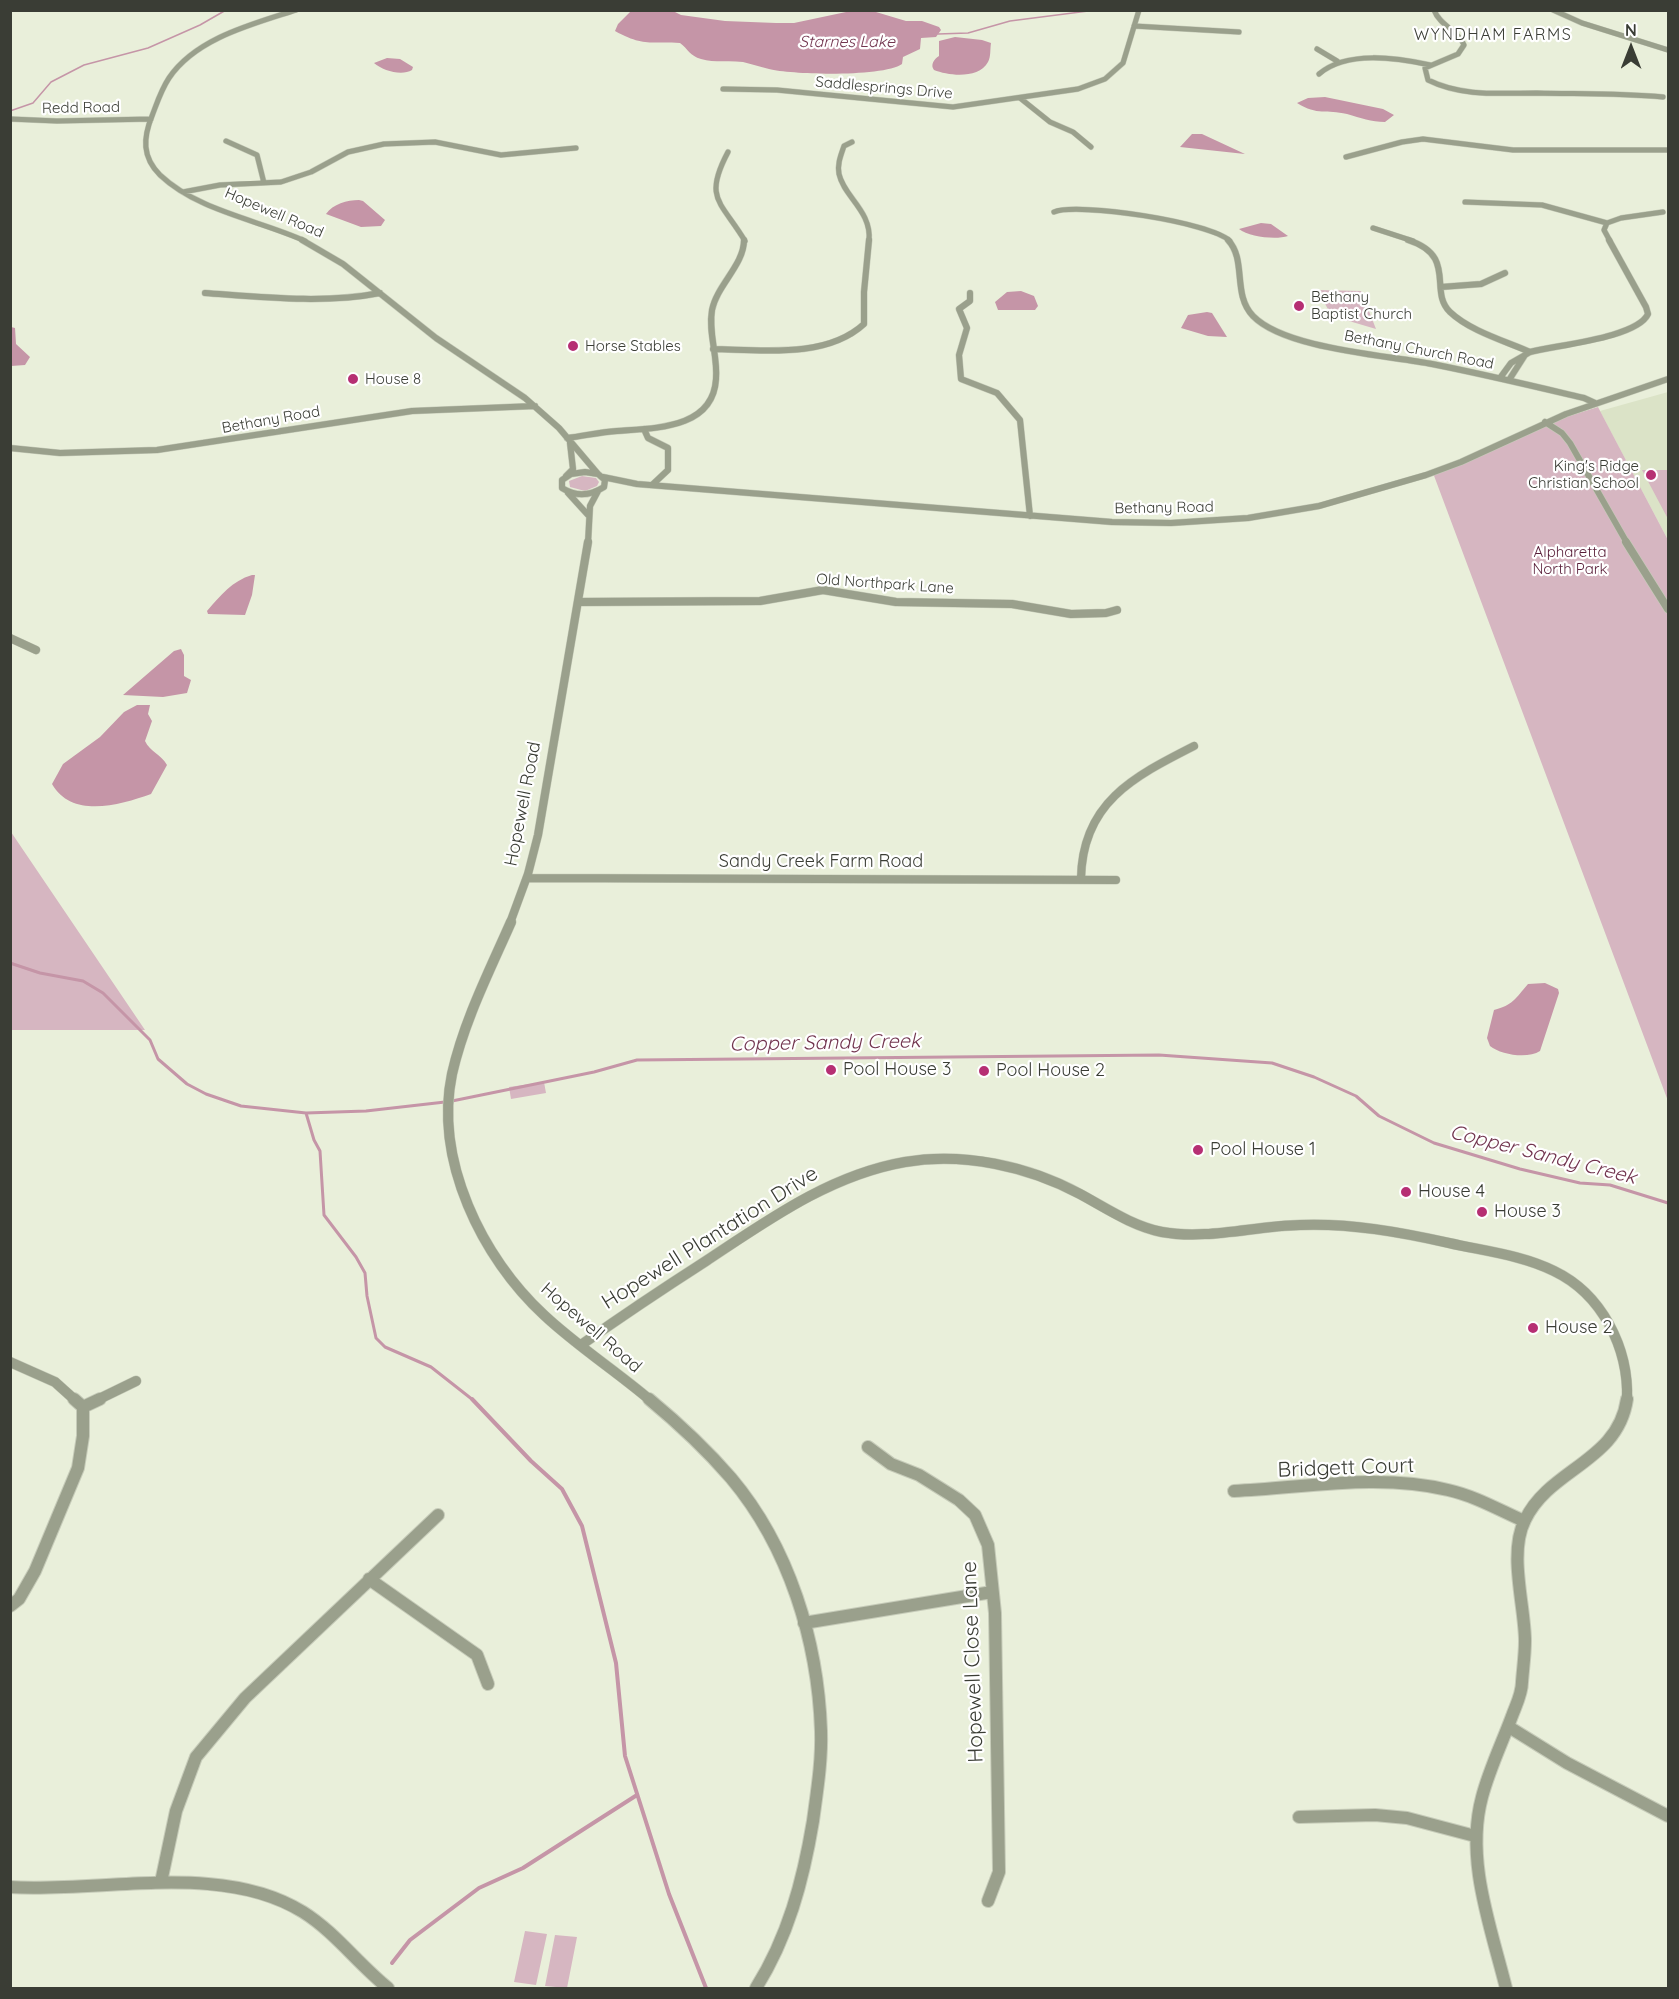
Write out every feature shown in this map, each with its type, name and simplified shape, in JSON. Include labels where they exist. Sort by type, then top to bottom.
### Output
[{"type":"street","name":"Hopewell Road","points":[[297,10],[238,31],[191,57],[172,74],[151,119],[145,144],[147,158],[160,175],[190,196],[306,241],[341,262],[436,338],[536,406],[605,483],[592,496],[588,515],[589,536],[540,824],[527,878],[460,1042],[451,1084],[450,1129],[460,1185],[485,1241],[529,1300],[686,1431],[733,1480],[757,1515],[796,1594],[818,1685],[821,1733],[817,1791],[808,1851],[797,1900],[782,1941],[768,1971],[756,1989]]},
{"type":"street","name":"Saddlesprings Drive","points":[[723,88],[777,90],[943,107],[1078,89],[1111,76],[1123,63],[1139,10]]},
{"type":"street","points":[[1434,10],[1438,19],[1461,37],[1464,45],[1458,54],[1430,65],[1424,72],[1428,80],[1448,89],[1469,93],[1632,94],[1663,97]]},
{"type":"street","points":[[1553,10],[1582,23],[1668,50]]},
{"type":"street","points":[[1134,26],[1239,32]]},
{"type":"street","points":[[1317,49],[1337,61]]},
{"type":"street","points":[[1319,74],[1327,66],[1337,61],[1402,60],[1430,65]]},
{"type":"street","points":[[1020,98],[1050,122],[1073,132],[1091,147]]},
{"type":"street","name":"Redd Road","points":[[10,119],[57,121],[151,119]]},
{"type":"street","points":[[1346,158],[1396,143],[1423,140],[1454,141],[1513,150],[1668,150]]},
{"type":"street","points":[[226,141],[257,155],[264,183]]},
{"type":"street","points":[[183,192],[223,184],[286,181],[311,172],[348,152],[384,144],[435,142],[501,155],[576,148]]},
{"type":"street","points":[[713,349],[821,346],[844,339],[857,332],[864,324],[864,292],[870,232],[866,218],[842,182],[838,169],[844,146],[852,142]]},
{"type":"street","points":[[588,515],[561,484],[573,469],[568,440],[682,423],[695,416],[704,407],[715,389],[716,367],[711,321],[712,307],[745,241],[714,195],[716,175],[728,152]]},
{"type":"street","points":[[190,196],[223,184]]},
{"type":"street","points":[[1465,202],[1542,205],[1607,224],[1621,218],[1663,212]]},
{"type":"street","name":"Bethany Church Road","points":[[1054,212],[1061,209],[1170,219],[1207,228],[1233,244],[1242,303],[1250,315],[1269,328],[1313,342],[1500,378],[1595,403]]},
{"type":"street","points":[[1500,378],[1511,363],[1528,353],[1635,326],[1647,317],[1646,308],[1606,236],[1604,230],[1607,224]]},
{"type":"street","points":[[1373,228],[1411,240],[1428,250],[1437,261],[1440,287],[1446,308],[1460,319],[1528,353]]},
{"type":"street","points":[[1440,287],[1474,286],[1493,280],[1505,273]]},
{"type":"street","points":[[205,293],[279,298],[365,296],[380,293]]},
{"type":"street","points":[[970,293],[970,301],[959,309],[964,316],[967,328],[959,352],[961,379],[997,393],[1020,420],[1030,516]]},
{"type":"street","points":[[1509,380],[1528,353]]},
{"type":"street","name":"Bethany Road","points":[[566,477],[578,472],[637,484],[1112,522],[1171,523],[1248,518],[1296,511],[1361,495],[1443,469],[1545,422],[1668,379]]},
{"type":"street","name":"Bethany Road","points":[[10,448],[78,455],[144,453],[413,410],[536,406]]},
{"type":"street","points":[[1545,422],[1562,433],[1570,443],[1625,540],[1668,609]]},
{"type":"street","points":[[644,429],[648,438],[668,448],[671,464],[666,473],[652,485]]},
{"type":"street","name":"Bethany Road","points":[[566,491],[584,494],[637,484]]},
{"type":"street","name":"Old Northpark Lane","points":[[578,602],[760,601],[823,590],[896,602],[1012,604],[1071,614],[1106,613],[1117,610]]},
{"type":"street","points":[[10,638],[36,650]]},
{"type":"street","points":[[1081,879],[1082,846],[1097,815],[1133,778],[1194,746]]},
{"type":"street","name":"Sandy Creek Farm Road","points":[[527,878],[1116,880]]},
{"type":"street","name":"Hopewell Plantation Drive","points":[[581,1345],[651,1295],[828,1185],[867,1170],[907,1162],[956,1161],[1018,1170],[1075,1192],[1127,1220],[1161,1232],[1202,1234],[1309,1225],[1363,1228],[1408,1234],[1523,1260],[1563,1276],[1580,1288],[1594,1303],[1613,1331],[1620,1347],[1627,1385],[1627,1404],[1623,1420],[1615,1436],[1543,1493],[1524,1521],[1519,1548],[1518,1580],[1525,1640],[1522,1689],[1482,1797],[1475,1836],[1480,1879],[1506,1989]]},
{"type":"street","points":[[10,1362],[55,1382],[83,1407],[83,1436],[78,1468],[35,1571],[19,1599],[10,1606]]},
{"type":"street","points":[[83,1407],[136,1381]]},
{"type":"street","name":"Hopewell Close Lane","points":[[868,1447],[891,1464],[919,1475],[959,1500],[975,1515],[988,1545],[995,1613],[999,1872],[988,1901]]},
{"type":"street","name":"Bridgett Court","points":[[1234,1491],[1379,1483],[1419,1485],[1441,1488],[1524,1521]]},
{"type":"street","points":[[161,1882],[176,1810],[196,1757],[245,1698],[438,1515]]},
{"type":"street","points":[[369,1579],[477,1655],[489,1684]]},
{"type":"street","points":[[804,1623],[992,1592]]},
{"type":"street","points":[[1509,1727],[1533,1744],[1583,1772],[1668,1816]]},
{"type":"street","points":[[1299,1817],[1375,1815],[1407,1818],[1475,1836]]},
{"type":"street","points":[[10,1887],[56,1889],[161,1882],[236,1888],[274,1897],[303,1912],[388,1989]]},
{"type":"shaded area","name":"King's Ridge Christian School","points":[[1668,392],[1668,540],[1600,411]]},
{"type":"green space","points":[[1317,290],[1361,291],[1376,329],[1332,316]]},
{"type":"green space","name":"Alpharetta North Park","points":[[1598,407],[1668,540],[1668,1101],[1433,473],[1540,425]]},
{"type":"green space","points":[[1642,470],[1668,470],[1668,519]]},
{"type":"green space","points":[[582,476],[596,478],[599,482],[597,486],[585,491],[570,487],[569,481]]},
{"type":"green space","points":[[11,832],[145,1030],[11,1030]]},
{"type":"green space","points":[[544,1082],[546,1093],[511,1099],[509,1087]]},
{"type":"green space","points":[[525,1931],[547,1934],[536,1985],[514,1982]]},
{"type":"green space","points":[[555,1935],[577,1937],[567,1988],[545,1986]]},
{"type":"water","name":"Starnes Lake","points":[[632,10],[673,11],[681,15],[725,21],[776,23],[794,23],[846,12],[876,12],[906,21],[922,21],[939,27],[941,30],[936,37],[921,38],[920,49],[903,57],[902,64],[892,68],[858,73],[797,73],[743,62],[701,59],[680,43],[641,41],[615,31],[618,24]]},
{"type":"water","points":[[955,37],[991,43],[989,60],[984,67],[971,74],[963,75],[934,70],[932,66],[939,56],[939,41]]},
{"type":"water","points":[[387,58],[400,59],[413,67],[412,70],[403,73],[393,72],[374,63]]},
{"type":"water","points":[[1325,97],[1383,109],[1394,115],[1385,122],[1375,121],[1340,113],[1317,111],[1297,103],[1308,98]]},
{"type":"water","points":[[1192,134],[1202,134],[1245,154],[1180,147]]},
{"type":"water","points":[[359,200],[385,220],[381,226],[361,227],[326,214],[341,203]]},
{"type":"water","points":[[1261,223],[1271,224],[1288,236],[1263,237],[1239,229]]},
{"type":"water","points":[[1021,291],[1034,296],[1038,306],[1035,310],[998,310],[995,302],[1007,292]]},
{"type":"water","points":[[1212,313],[1227,337],[1208,336],[1181,328],[1188,315]]},
{"type":"water","points":[[11,327],[15,328],[16,344],[30,357],[25,365],[11,366]]},
{"type":"water","points":[[255,575],[252,595],[245,615],[208,614],[207,611],[227,589]]},
{"type":"water","points":[[181,649],[184,655],[184,676],[191,680],[187,693],[163,697],[123,695],[174,651]]},
{"type":"water","points":[[137,705],[150,705],[148,714],[152,721],[145,741],[167,765],[151,794],[125,802],[97,806],[72,802],[61,795],[52,784],[63,764],[100,737],[124,712]]},
{"type":"water","points":[[1545,983],[1558,989],[1559,993],[1540,1051],[1529,1055],[1515,1055],[1501,1052],[1490,1046],[1487,1038],[1494,1010],[1510,1004],[1528,984]]},
{"type":"waterway","points":[[10,111],[33,103],[51,82],[84,65],[148,48],[200,25],[226,10]]},
{"type":"waterway","points":[[938,34],[968,33],[1010,21],[1096,10]]},
{"type":"waterway","name":"Copper Sandy Creek","points":[[10,963],[40,973],[83,981],[103,993],[150,1040],[158,1059],[187,1084],[206,1094],[241,1106],[306,1113]]},
{"type":"waterway","name":"Copper Sandy Creek","points":[[452,1101],[594,1072],[637,1060],[1159,1055],[1272,1063],[1314,1077],[1356,1096],[1379,1116],[1434,1143],[1520,1169],[1580,1183],[1610,1185],[1668,1203]]},
{"type":"waterway","name":"Copper Sandy Creek","points":[[306,1113],[366,1111],[445,1102]]},
{"type":"waterway","points":[[306,1113],[314,1140],[320,1151],[324,1215],[356,1257],[365,1273],[367,1296],[376,1338],[385,1347],[431,1367],[473,1400]]},
{"type":"waterway","points":[[473,1400],[531,1461],[562,1489],[582,1526],[616,1663],[625,1756],[669,1894],[706,1988]]},
{"type":"waterway","points":[[392,1963],[410,1940],[479,1888],[523,1868],[637,1795]]},
{"type":"place","name":"Bethany Baptist Church","points":[[1299,306]]},
{"type":"place","name":"Horse Stables","points":[[573,346]]},
{"type":"place","name":"House 8","points":[[353,379]]},
{"type":"place","name":"King's Ridge Christian School","points":[[1651,475]]},
{"type":"place","name":"Pool House 3","points":[[831,1070]]},
{"type":"place","name":"Pool House 2","points":[[984,1071]]},
{"type":"place","name":"Pool House 1","points":[[1198,1150]]},
{"type":"place","name":"House 4","points":[[1406,1192]]},
{"type":"place","name":"House 3","points":[[1482,1212]]},
{"type":"place","name":"House 2","points":[[1533,1328]]},
{"type":"district","name":"WYNDHAM FARMS","points":[[1493,35]]}]
